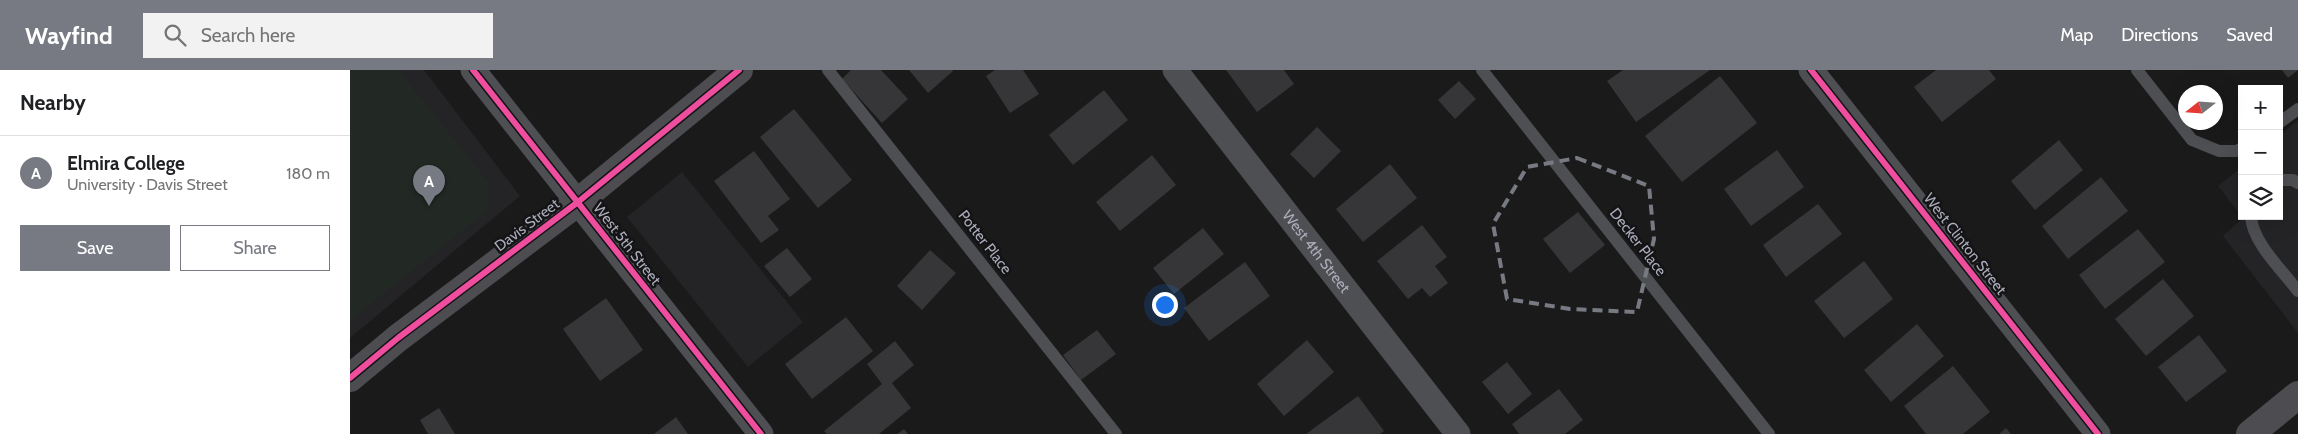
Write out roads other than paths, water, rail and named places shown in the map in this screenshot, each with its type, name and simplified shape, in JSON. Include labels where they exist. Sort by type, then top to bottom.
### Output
[{"type":"street","name":"West 5th Street","points":[[474,70],[762,434]]},
{"type":"street","name":"Davis Street","points":[[350,378],[398,338],[578,202],[739,70]]},
{"type":"street","name":"West 4th Street","points":[[1175,70],[1458,434]]},
{"type":"street","name":"West Clinton Street","points":[[1811,70],[2098,434]]},
{"type":"street","points":[[2250,434],[2298,395]]},
{"type":"lane","name":"Potter Place","points":[[828,70],[1116,434]]},
{"type":"lane","name":"Decker Place","points":[[1482,70],[1769,434]]},
{"type":"lane","points":[[2137,70],[2192,140],[2219,150],[2238,150]]},
{"type":"lane","points":[[2283,120],[2298,109]]},
{"type":"lane","points":[[2283,180],[2293,180],[2298,183]]},
{"type":"lane","points":[[2251,220],[2256,237],[2298,291]]},
{"type":"place","name":"Elmira College","points":[[429,206]]}]
